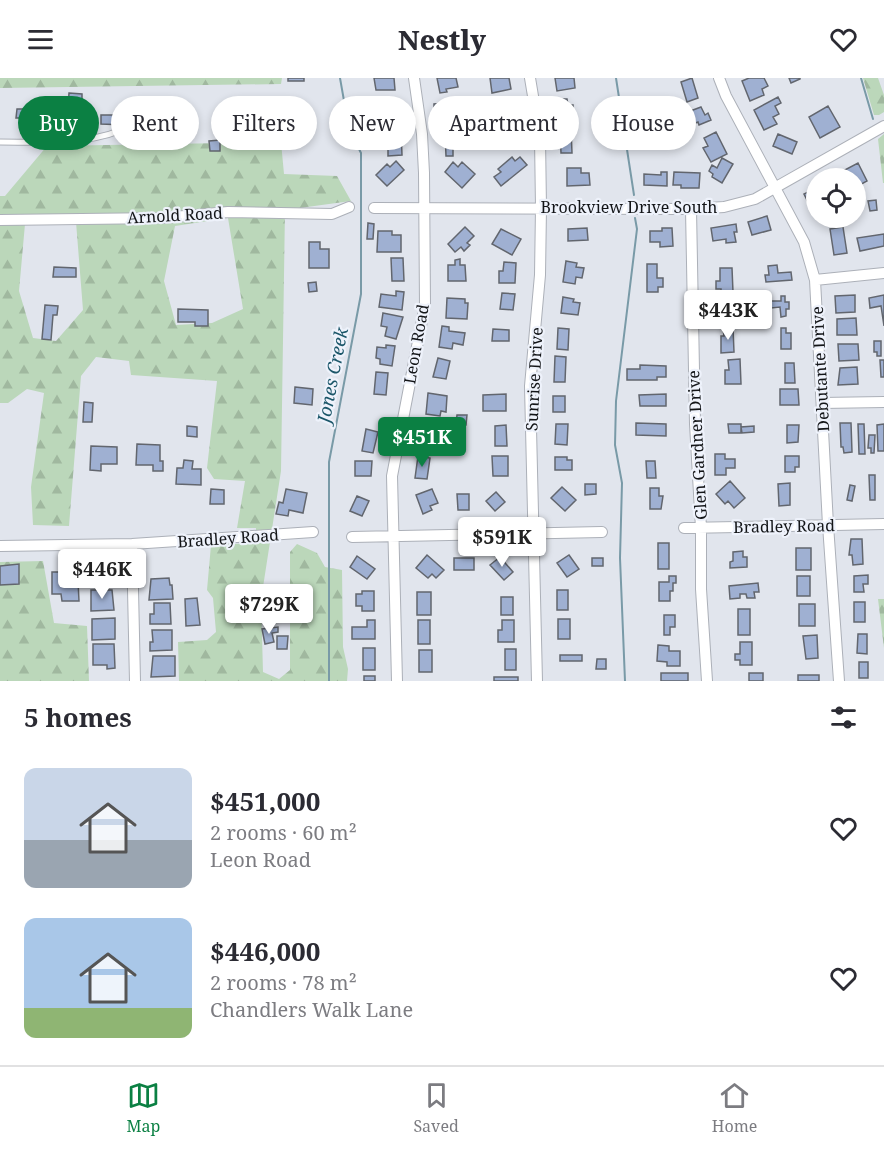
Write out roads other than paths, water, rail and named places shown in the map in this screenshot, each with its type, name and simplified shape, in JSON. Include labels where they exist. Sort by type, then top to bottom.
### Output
[{"type":"street","name":"Leon Road","points":[[398,681],[392,476],[425,305],[422,134],[414,78]]},
{"type":"street","name":"Sunrise Drive","points":[[531,78],[540,138],[541,208],[540,275],[530,386],[537,681]]},
{"type":"street","name":"Debutante Drive","points":[[719,78],[726,96],[804,242],[815,279],[839,681]]},
{"type":"street","name":"Brookview Drive South","points":[[425,207],[691,209],[724,207],[755,199],[884,126]]},
{"type":"street","name":"Arnold Road","points":[[0,219],[163,218],[228,212],[332,214],[349,207]]},
{"type":"street","points":[[374,208],[425,207]]},
{"type":"street","name":"Glen Gardner Drive","points":[[691,209],[695,424],[707,681]]},
{"type":"street","points":[[815,279],[884,273]]},
{"type":"street","points":[[822,403],[884,402]]},
{"type":"street","name":"Bradley Road","points":[[684,528],[884,524]]},
{"type":"street","name":"Bradley Road","points":[[0,546],[132,544],[313,532]]},
{"type":"street","points":[[352,537],[602,532]]},
{"type":"street","points":[[132,544],[135,681]]},
{"type":"lane","points":[[0,142],[85,139],[111,134]]},
{"type":"waterway","name":"Jones Creek","points":[[329,681],[329,462],[361,294],[361,153],[349,129],[340,78]]},
{"type":"waterway","points":[[616,78],[634,195]]},
{"type":"waterway","points":[[861,78],[873,119]]},
{"type":"waterway","points":[[625,681],[620,558],[622,483],[615,445],[616,401],[637,229],[635,218]]}]
